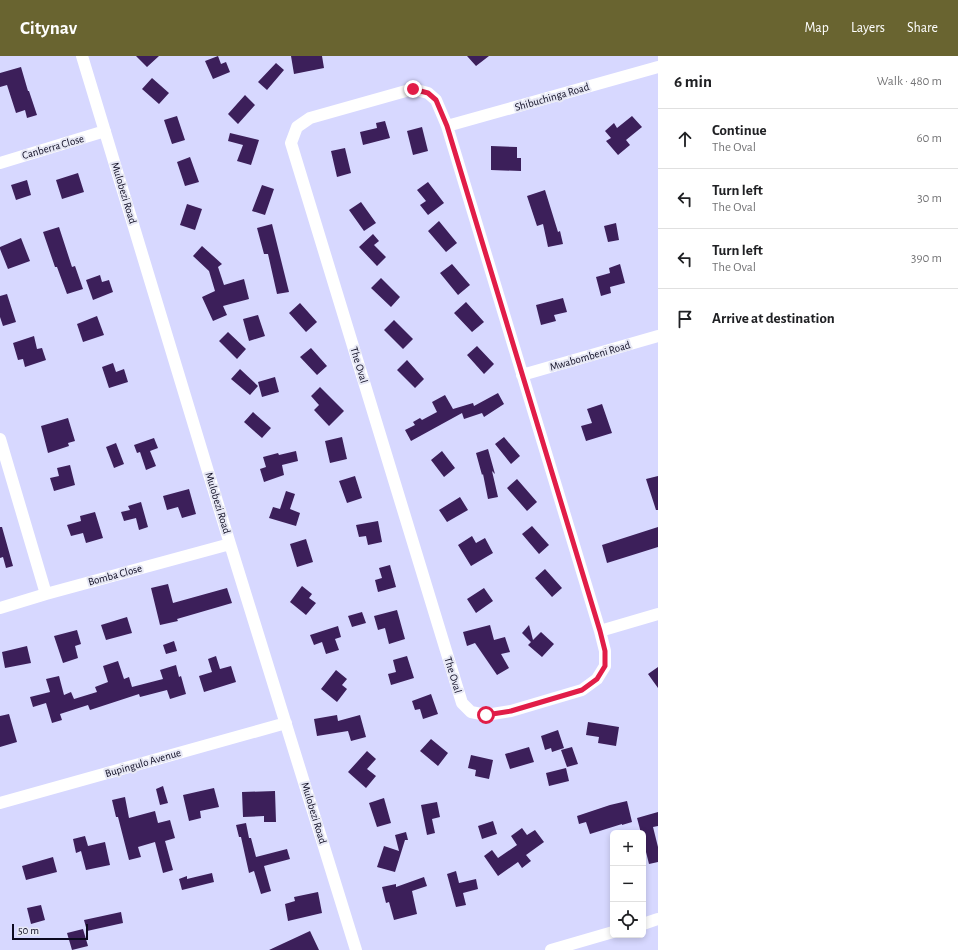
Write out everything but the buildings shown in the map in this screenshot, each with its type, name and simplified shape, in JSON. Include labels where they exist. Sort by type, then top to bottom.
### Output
[{"type":"street","name":"Mulobezi Road","points":[[82,56],[230,544],[356,950]]},
{"type":"street","name":"Shibuchinga Road","points":[[447,126],[658,67]]},
{"type":"street","name":"The Oval","points":[[413,89],[428,93],[436,100],[447,126],[522,375],[600,631],[605,651],[605,666],[597,679],[582,690],[511,711],[486,715],[471,712],[462,703],[291,143],[297,128],[310,118],[413,89]]},
{"type":"street","name":"Canberra Close","points":[[0,163],[105,131]]},
{"type":"street","name":"Mwabombeni Road","points":[[522,375],[658,336]]},
{"type":"street","points":[[0,439],[46,594]]},
{"type":"street","name":"Bomba Close","points":[[0,608],[230,544]]},
{"type":"street","points":[[600,631],[658,614]]},
{"type":"street","name":"Bupingulo Avenue","points":[[0,803],[286,723]]},
{"type":"street","points":[[646,923],[658,919]]},
{"type":"street","points":[[551,950],[610,933]]},
{"type":"route","points":[[413,89],[428,93],[436,100],[447,126],[605,651],[605,666],[597,679],[582,690],[511,711],[486,715]]}]
